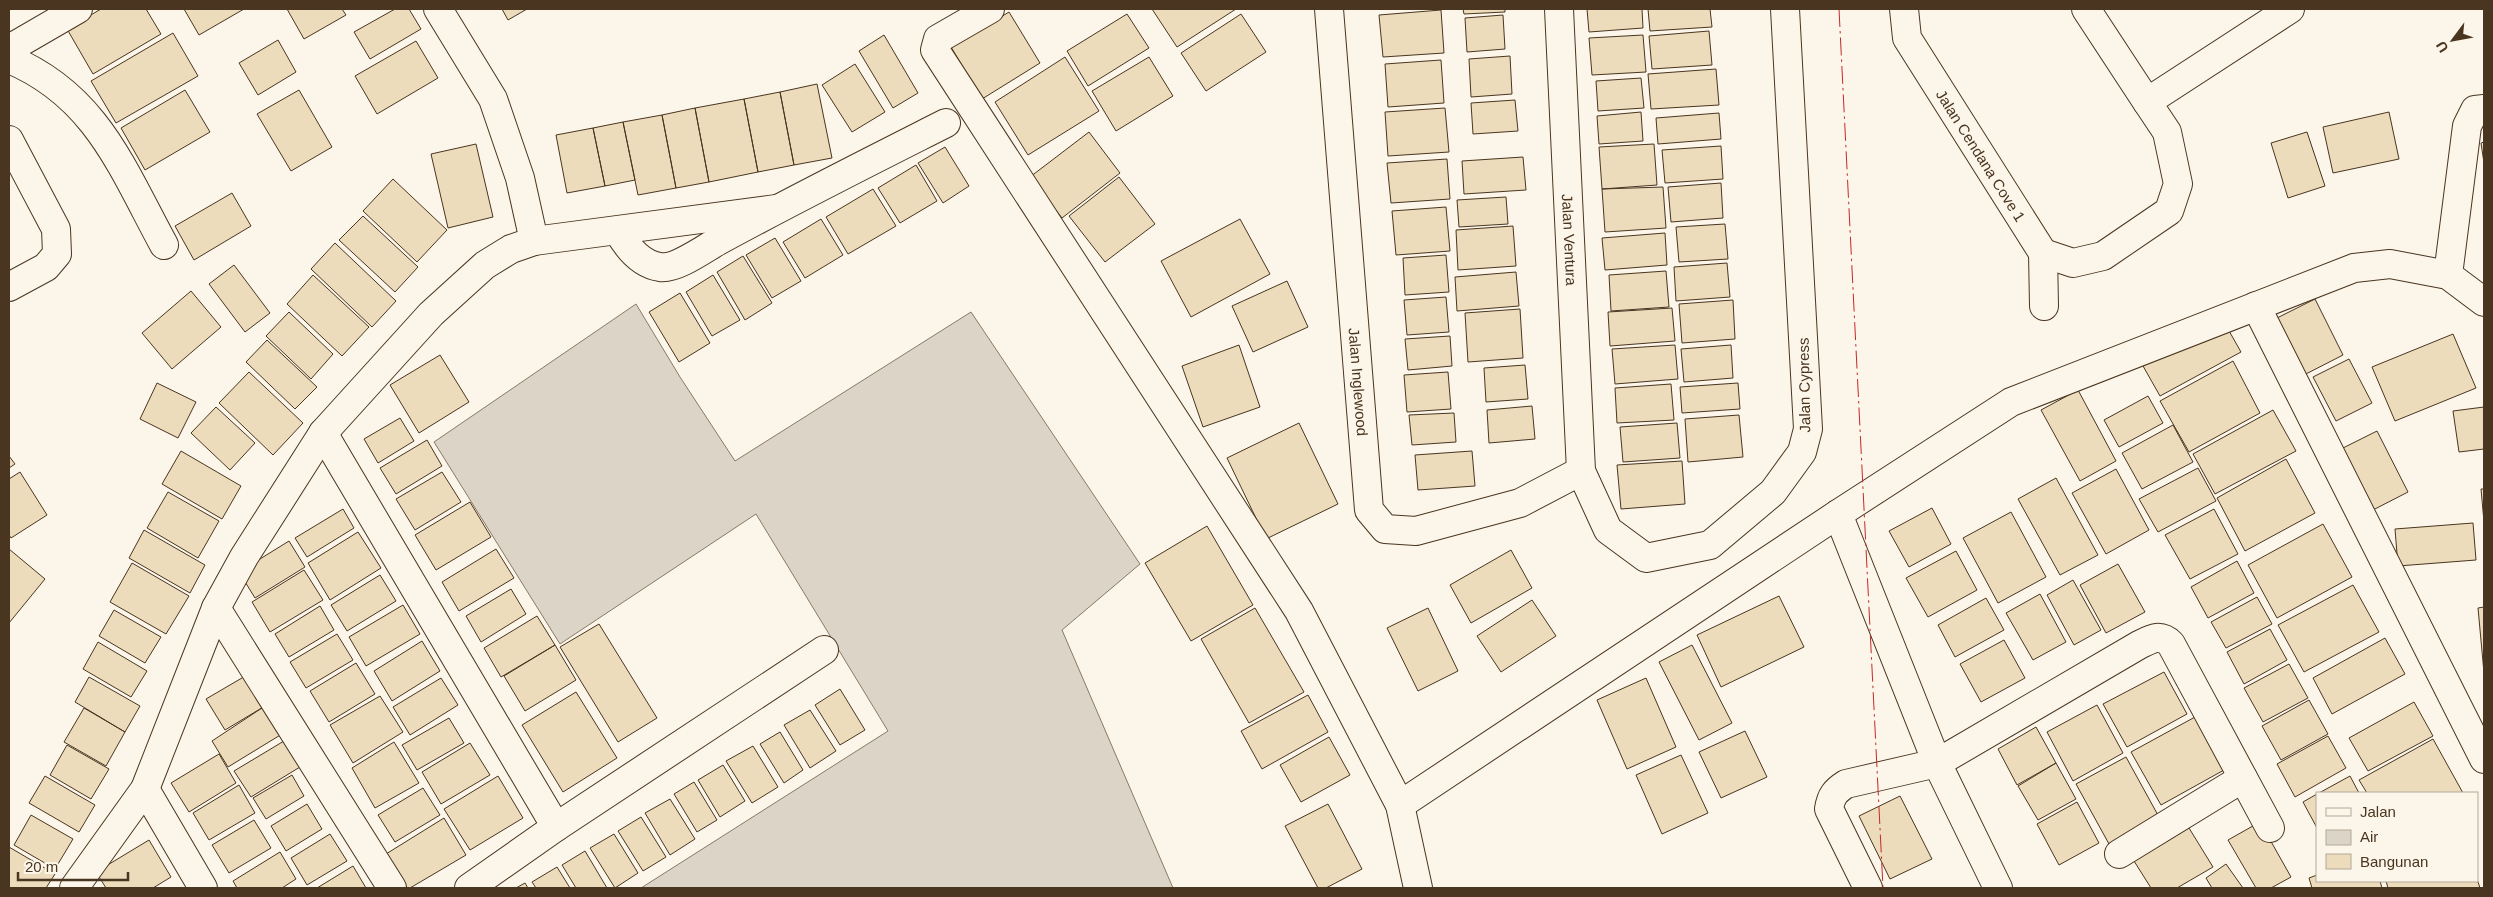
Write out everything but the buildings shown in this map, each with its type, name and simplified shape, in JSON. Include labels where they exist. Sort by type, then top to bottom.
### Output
[{"type":"street","points":[[9,49],[78,9]]},
{"type":"street","points":[[438,9],[493,99],[520,178],[534,241]]},
{"type":"street","points":[[990,9],[938,39],[935,44],[935,50],[1299,611],[1400,805],[1418,888]]},
{"type":"street","name":"Jalan Ventura","points":[[1558,9],[1581,471]]},
{"type":"street","name":"Jalan Cypress","points":[[1581,471],[1608,530],[1646,558],[1710,545],[1773,492],[1802,452],[1808,429],[1785,9]]},
{"type":"street","name":"Jalan Cendana Cove 1","points":[[1904,9],[1907,38],[2043,253]]},
{"type":"street","points":[[2044,306],[2043,253],[2073,263],[2103,256],[2169,211],[2178,184],[2167,132],[2086,9]]},
{"type":"street","points":[[2147,102],[2290,9]]},
{"type":"street","name":"Jalan Inglewood","points":[[1322,13],[1370,510],[1385,529],[1416,531],[1520,503],[1581,471]]},
{"type":"street","points":[[9,59],[53,82],[79,106],[102,132],[164,245]]},
{"type":"street","points":[[2448,275],[2467,126],[2475,110],[2484,109]]},
{"type":"street","points":[[618,231],[628,248],[644,261],[661,268],[680,263],[776,209],[946,123]]},
{"type":"street","points":[[9,140],[56,229],[57,254],[46,266],[9,286]]},
{"type":"street","points":[[74,888],[145,789],[216,608],[244,557],[323,433],[437,308],[485,265],[511,249],[534,241],[776,209]]},
{"type":"street","points":[[1400,805],[1838,514],[2011,402],[2354,268],[2390,264],[2448,275],[2484,302]]},
{"type":"street","points":[[2256,306],[2484,759]]},
{"type":"street","points":[[323,433],[556,827]]},
{"type":"street","points":[[1838,514],[1937,763],[1998,888]]},
{"type":"street","points":[[216,608],[392,888]]},
{"type":"street","points":[[1868,888],[1829,809],[1830,799],[1837,790],[1846,784],[1937,763],[2139,645],[2159,637],[2166,639],[2170,644],[2270,828]]},
{"type":"street","points":[[469,888],[556,827],[824,650]]},
{"type":"street","points":[[2119,854],[2243,778]]},
{"type":"street","points":[[145,789],[203,888]]},
{"type":"water","points":[[636,304],[680,377],[735,461],[971,312],[1140,564],[1062,630],[1173,888],[641,888],[888,731],[756,514],[560,644],[434,442]]},
{"type":"power","points":[[1839,9],[1883,888]]}]
